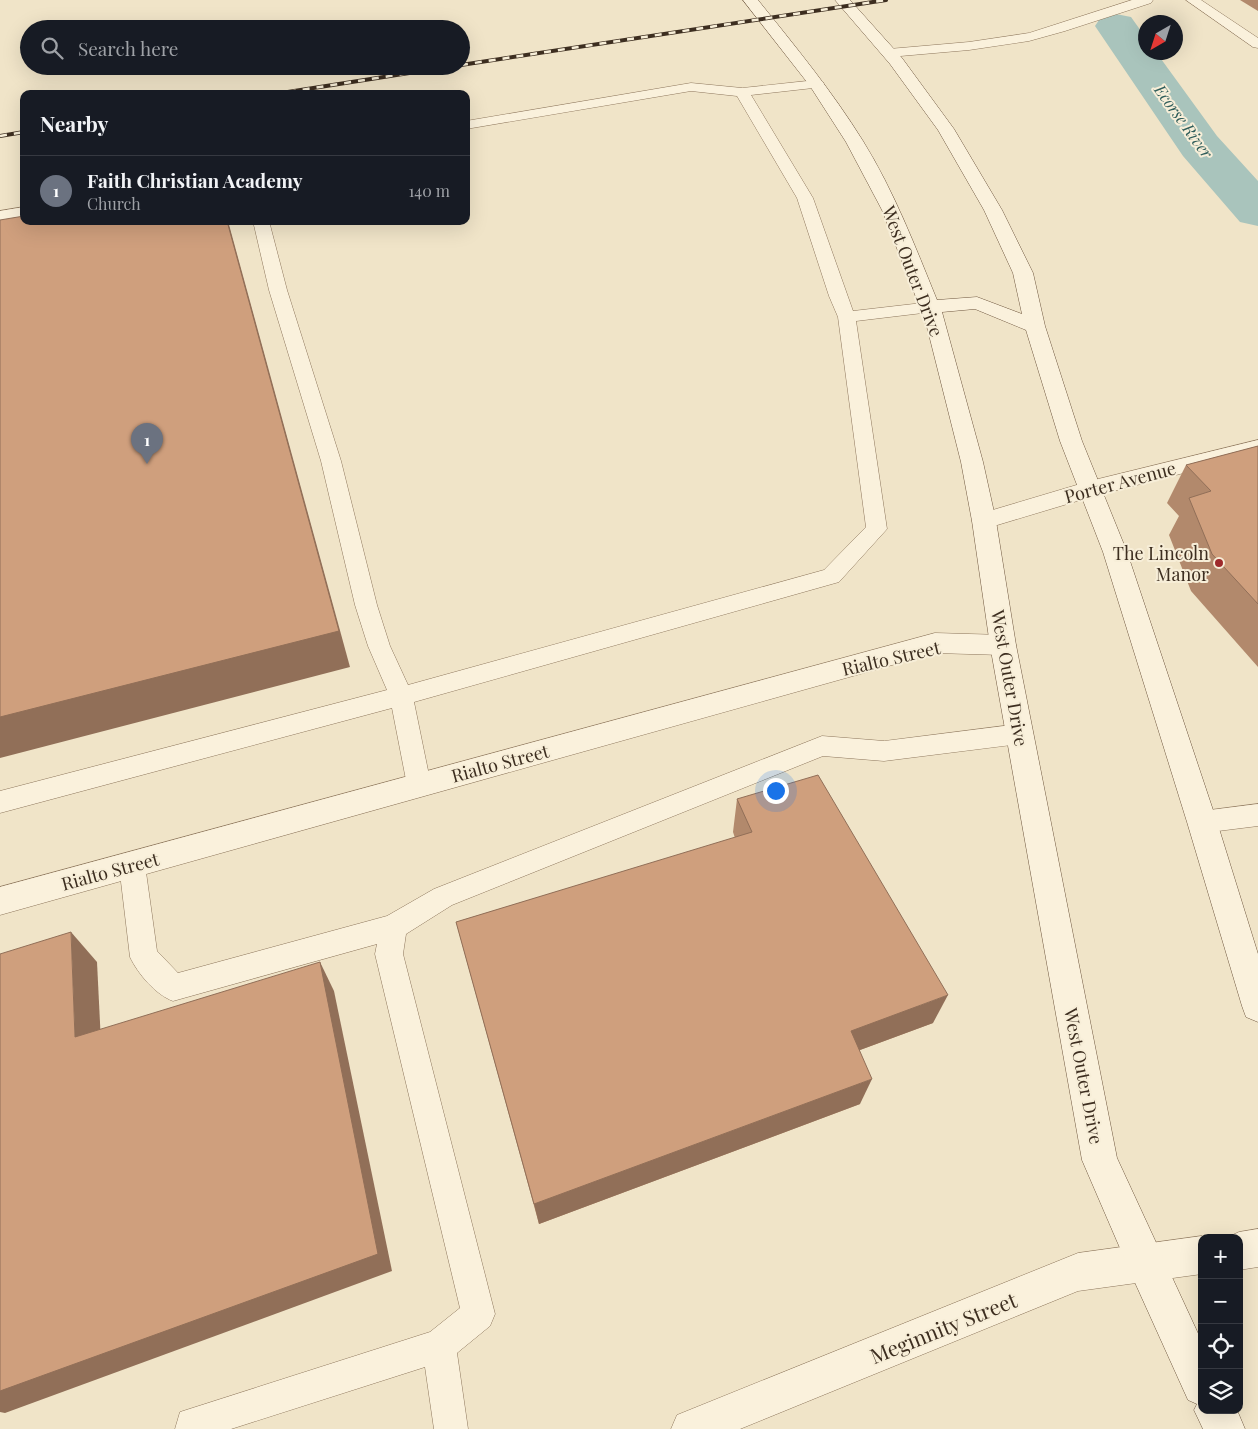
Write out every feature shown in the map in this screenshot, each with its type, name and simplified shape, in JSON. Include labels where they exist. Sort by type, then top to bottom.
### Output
[{"type":"main road","name":"West Outer Drive","points":[[750,0],[817,84],[855,142],[891,210],[930,307],[972,462],[984,521],[1003,646],[1100,1160],[1198,1377]]},
{"type":"main road","points":[[842,0],[889,53],[922,94],[946,129],[994,210],[1023,273],[1036,326],[1071,441],[1115,552],[1202,822],[1258,1006]]},
{"type":"main road","points":[[930,307],[977,302],[1036,326]]},
{"type":"main road","name":"Porter Avenue","points":[[984,521],[1090,489],[1258,447]]},
{"type":"main road","name":"Rialto Street","points":[[0,901],[934,644],[1003,646]]},
{"type":"main road","points":[[1243,1250],[1258,1248]]},
{"type":"main road","name":"Meginnity Street","points":[[691,1429],[1078,1272],[1198,1256]]},
{"type":"main road","points":[[1216,1414],[1225,1429]]},
{"type":"lane","points":[[889,53],[960,48],[1048,32],[1126,5],[1147,0]]},
{"type":"lane","points":[[1192,0],[1258,44]]},
{"type":"lane","points":[[470,124],[691,87],[742,92],[817,84]]},
{"type":"lane","points":[[0,802],[401,696],[831,576],[877,529],[847,316],[838,296],[805,198],[742,92]]},
{"type":"lane","points":[[0,216],[20,213]]},
{"type":"lane","points":[[261,225],[278,290],[331,461],[366,605],[378,646],[401,696],[419,785]]},
{"type":"lane","points":[[847,316],[930,307]]},
{"type":"lane","points":[[132,864],[144,957],[173,988],[393,927],[443,897],[822,746],[884,751],[1019,734]]},
{"type":"lane","points":[[1202,822],[1258,816]]},
{"type":"lane","points":[[192,1429],[192,1424],[439,1346],[478,1314],[389,954],[393,927]]},
{"type":"lane","points":[[439,1346],[451,1429]]},
{"type":"building","points":[[20,217],[20,225],[228,225],[339,631],[0,717],[0,220]]},
{"type":"building","points":[[1258,446],[1258,604],[1212,554],[1189,498],[1211,491],[1186,465]]},
{"type":"building","points":[[818,775],[948,995],[851,1031],[872,1079],[534,1204],[456,922],[752,832],[737,799]]},
{"type":"building","points":[[71,932],[75,1037],[320,962],[378,1254],[0,1391],[0,954]]},
{"type":"waterway","name":"Ecorse River","points":[[1116,26],[1200,146],[1258,211]]},
{"type":"railway","points":[[470,64],[886,0]]},
{"type":"railway","points":[[301,90],[396,75]]},
{"type":"railway","points":[[0,136],[20,133]]},
{"type":"place","name":"Faith Christian Academy","points":[[147,464]]},
{"type":"place","name":"The Lincoln Manor","points":[[1219,563]]}]
